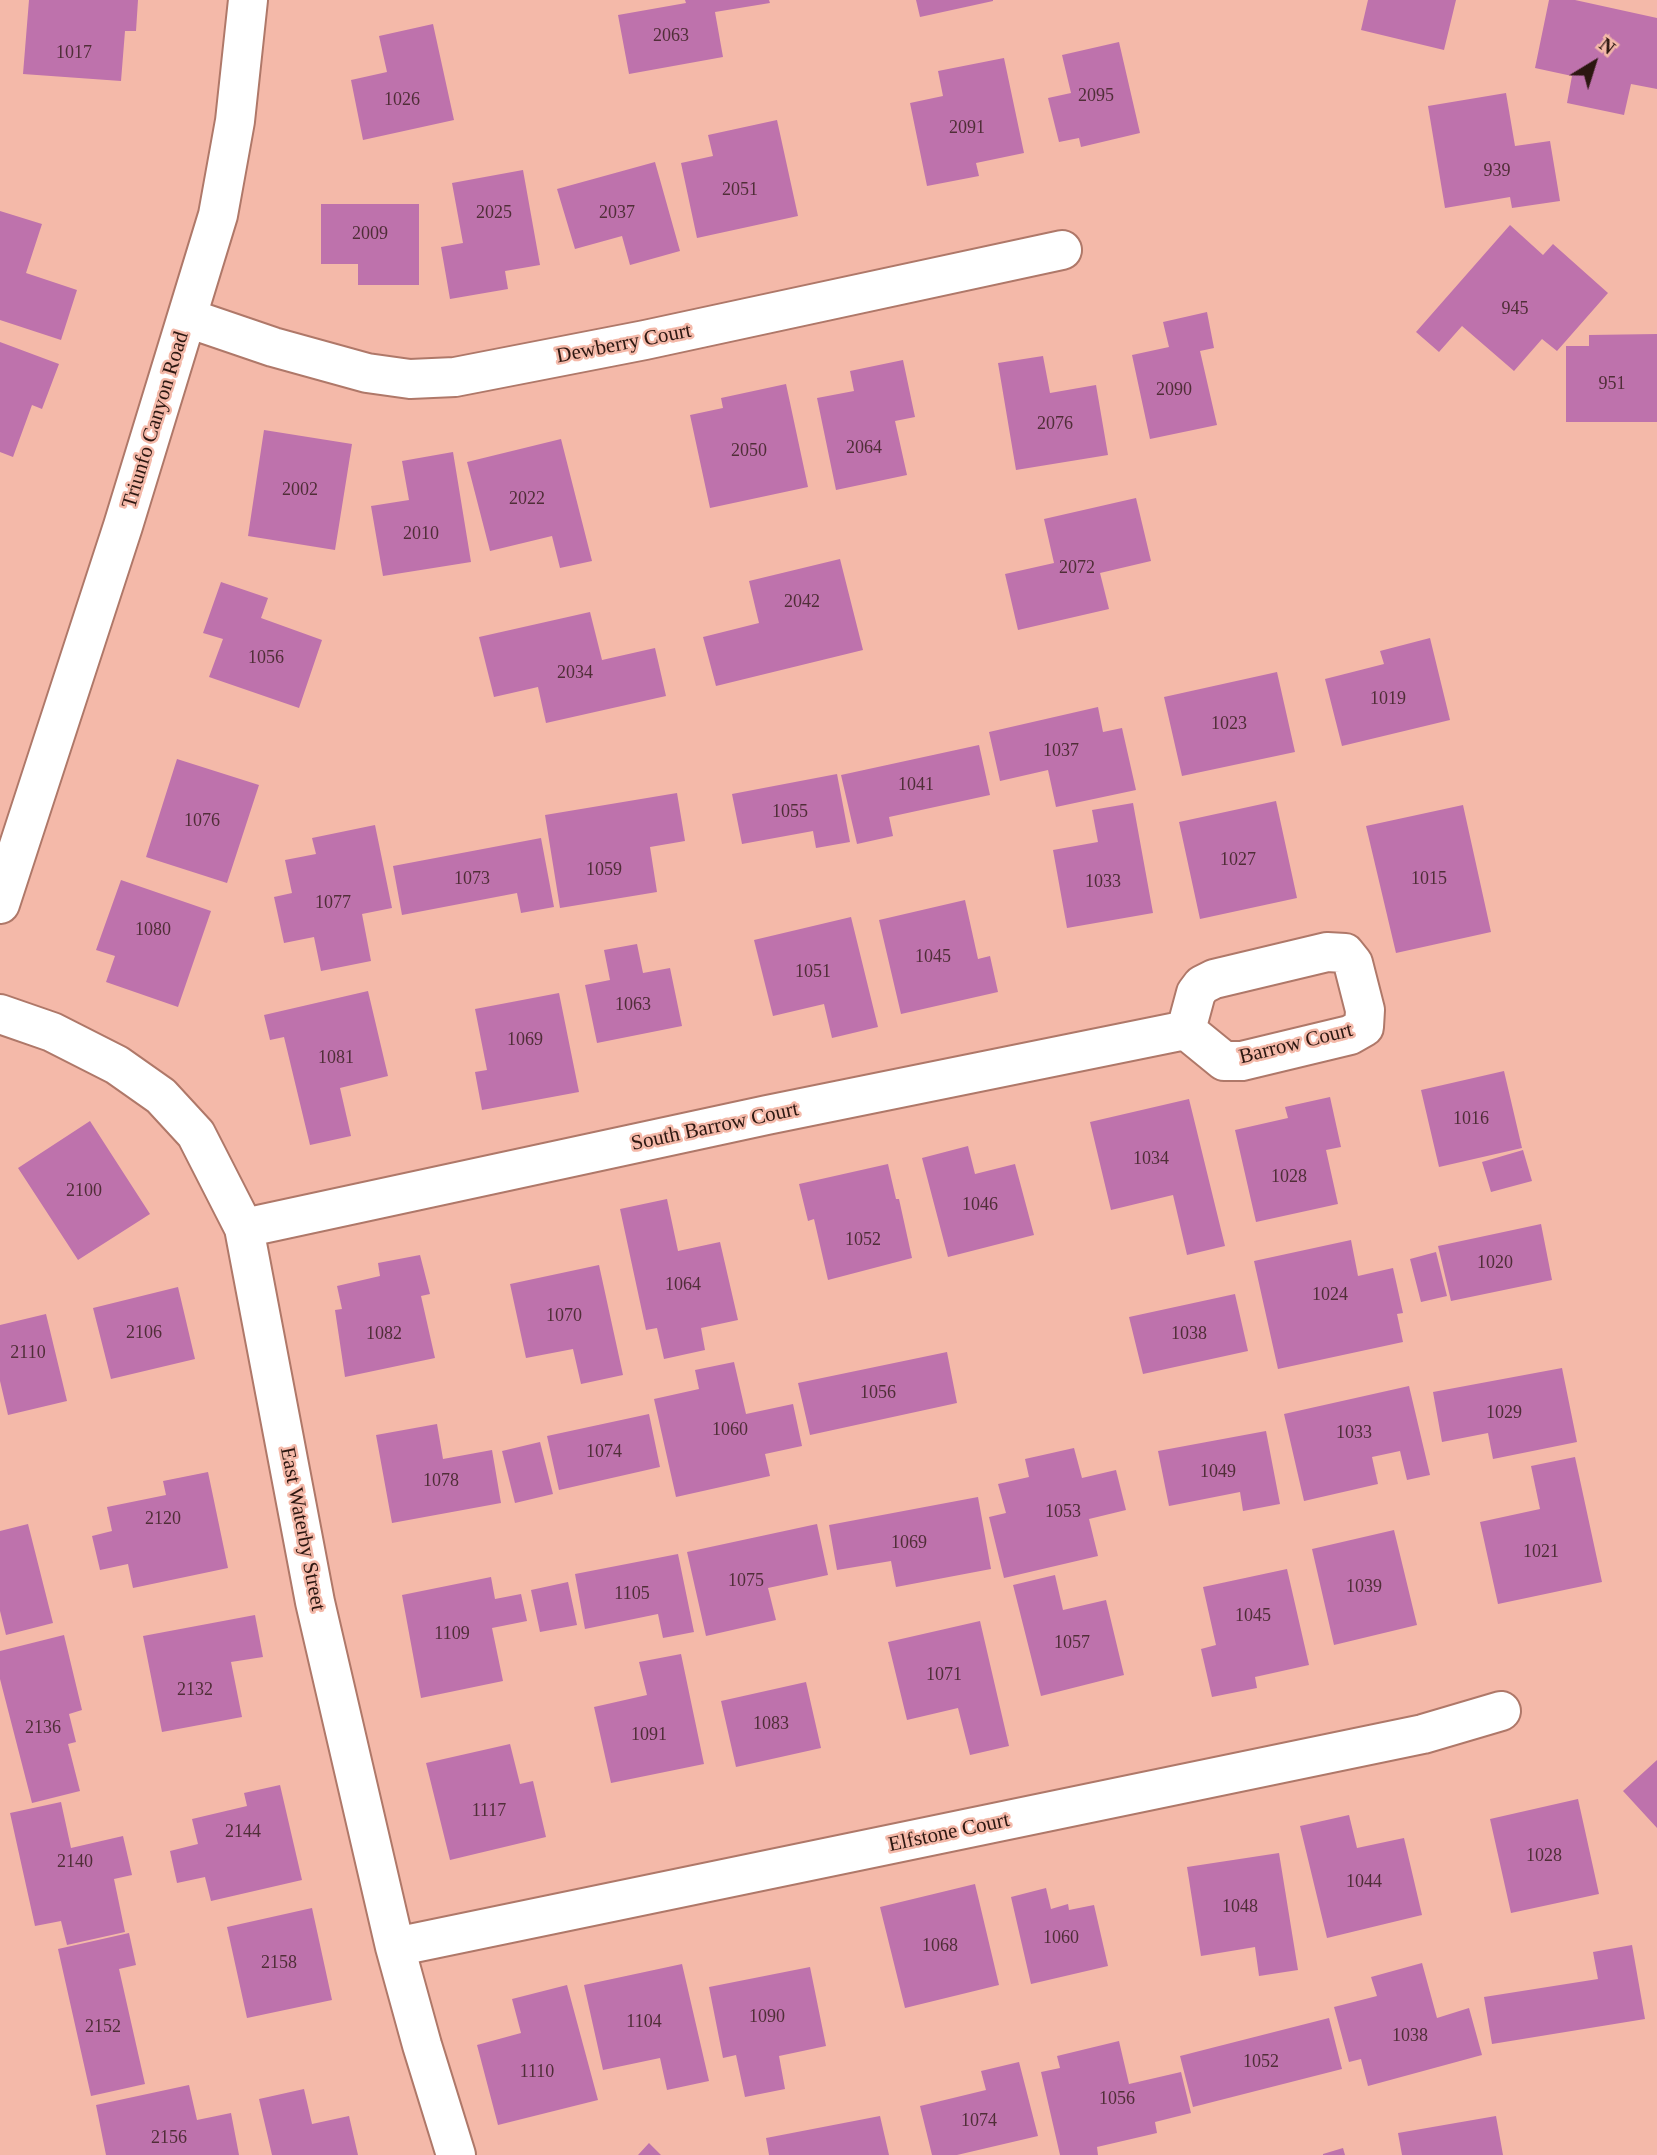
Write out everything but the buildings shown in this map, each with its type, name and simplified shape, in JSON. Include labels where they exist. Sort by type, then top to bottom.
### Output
[{"type":"street","name":"Triunfo Canyon Road","points":[[0,904],[188,318],[218,215],[235,121],[248,0]]},
{"type":"street","name":"Dewberry Court","points":[[188,318],[273,347],[368,373],[410,379],[455,377],[645,340],[1062,250]]},
{"type":"street","name":"East Waterby Street","points":[[0,1014],[52,1032],[117,1065],[161,1096],[197,1134],[244,1228],[316,1602],[395,1947],[456,2155]]},
{"type":"street","name":"South Barrow Court","points":[[244,1228],[767,1115],[1186,1030]]},
{"type":"street","name":"Elfstone Court","points":[[395,1947],[1423,1734],[1501,1711]]}]
